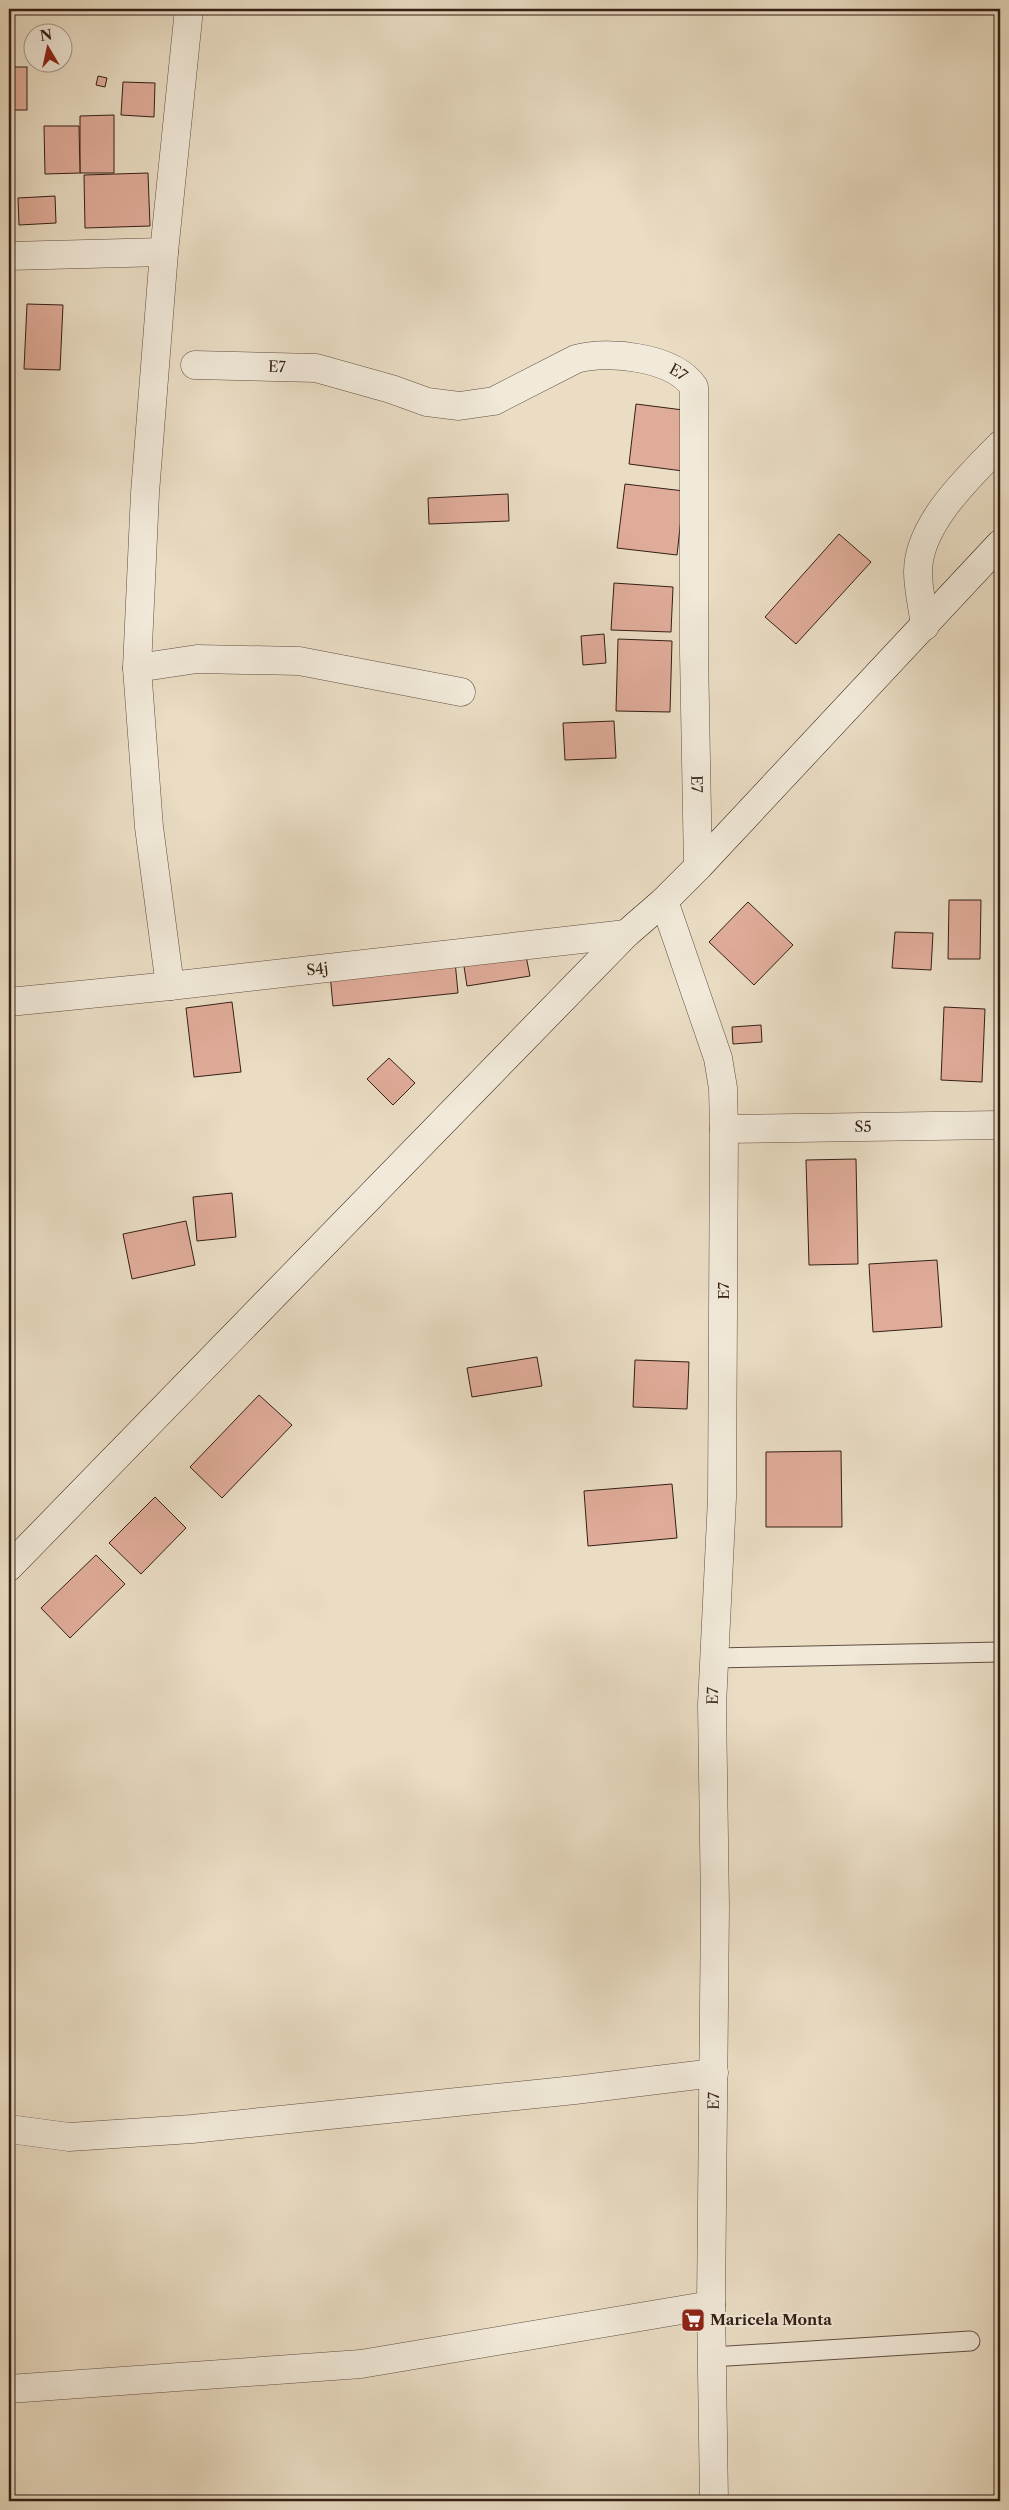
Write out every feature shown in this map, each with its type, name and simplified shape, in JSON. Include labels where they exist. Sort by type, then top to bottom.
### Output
[{"type":"street","points":[[170,986],[149,827],[136,668],[146,483],[164,252],[189,9]]},
{"type":"street","points":[[9,256],[164,252]]},
{"type":"street","name":"E7","points":[[195,365],[316,368],[391,388],[428,402],[459,406],[494,401],[576,359],[587,356],[645,359],[675,369],[687,377],[694,387],[696,494],[694,653],[698,867]]},
{"type":"street","points":[[925,626],[918,571],[924,538],[940,514],[1000,445]]},
{"type":"street","points":[[9,1567],[626,934],[664,901],[698,867],[1000,544]]},
{"type":"street","points":[[136,668],[197,660],[299,661],[461,692]]},
{"type":"street","name":"E7","points":[[664,901],[718,1058],[723,1088],[722,1498],[712,1705],[714,2073],[711,2304],[714,2501]]},
{"type":"street","name":"S4j","points":[[9,1002],[170,986],[626,934]]},
{"type":"street","name":"S5","points":[[724,1130],[1000,1125]]},
{"type":"street","points":[[9,2129],[69,2137],[192,2128],[575,2090],[714,2073]]},
{"type":"street","points":[[9,2389],[361,2364],[711,2304]]},
{"type":"lane","points":[[714,1658],[1000,1652]]},
{"type":"lane","points":[[712,2357],[970,2340]]},
{"type":"building","points":[[9,67],[22,67],[22,72],[27,72],[27,110],[9,110]]},
{"type":"building","points":[[98,76],[107,78],[105,87],[96,85]]},
{"type":"building","points":[[123,82],[155,83],[154,117],[121,115]]},
{"type":"building","points":[[114,115],[114,173],[80,173],[80,116]]},
{"type":"building","points":[[44,126],[79,126],[80,173],[45,174]]},
{"type":"building","points":[[148,173],[150,226],[85,228],[84,175]]},
{"type":"building","points":[[55,196],[56,223],[19,225],[18,198]]},
{"type":"building","points":[[27,304],[63,305],[60,370],[24,369]]},
{"type":"building","points":[[636,404],[691,411],[683,471],[629,464]]},
{"type":"building","points":[[625,484],[684,491],[677,555],[617,548]]},
{"type":"building","points":[[508,494],[509,521],[429,524],[428,498]]},
{"type":"building","points":[[839,534],[871,562],[796,644],[765,617]]},
{"type":"building","points":[[614,583],[673,587],[671,632],[611,630]]},
{"type":"building","points":[[604,634],[606,663],[583,665],[581,636]]},
{"type":"building","points":[[618,639],[672,641],[670,712],[616,711]]},
{"type":"building","points":[[614,721],[616,758],[565,760],[563,723]]},
{"type":"building","points":[[949,900],[981,900],[980,959],[948,959]]},
{"type":"building","points":[[748,902],[793,945],[754,985],[709,942]]},
{"type":"building","points":[[895,932],[933,933],[931,970],[892,968]]},
{"type":"building","points":[[525,951],[530,976],[467,986],[463,960]]},
{"type":"building","points":[[455,961],[458,993],[333,1006],[330,974]]},
{"type":"building","points":[[232,1002],[241,1072],[194,1077],[186,1008]]},
{"type":"building","points":[[944,1007],[985,1009],[982,1082],[941,1080]]},
{"type":"building","points":[[761,1025],[762,1042],[733,1044],[732,1027]]},
{"type":"building","points":[[389,1058],[415,1083],[393,1105],[367,1079]]},
{"type":"building","points":[[856,1159],[858,1264],[809,1265],[806,1160]]},
{"type":"building","points":[[232,1193],[236,1237],[197,1241],[193,1197]]},
{"type":"building","points":[[186,1221],[195,1265],[132,1279],[123,1234]]},
{"type":"building","points":[[937,1260],[942,1327],[873,1332],[869,1264]]},
{"type":"building","points":[[537,1357],[542,1386],[472,1397],[467,1368]]},
{"type":"building","points":[[635,1360],[689,1362],[687,1409],[633,1407]]},
{"type":"building","points":[[259,1395],[292,1425],[222,1498],[190,1467]]},
{"type":"building","points":[[841,1451],[842,1527],[766,1527],[766,1452]]},
{"type":"building","points":[[672,1484],[677,1538],[588,1546],[584,1491]]},
{"type":"building","points":[[155,1497],[186,1528],[141,1574],[109,1543]]},
{"type":"building","points":[[96,1555],[125,1584],[70,1638],[41,1608]]},
{"type":"place","name":"Maricela Monta","points":[[693,2320]]}]
